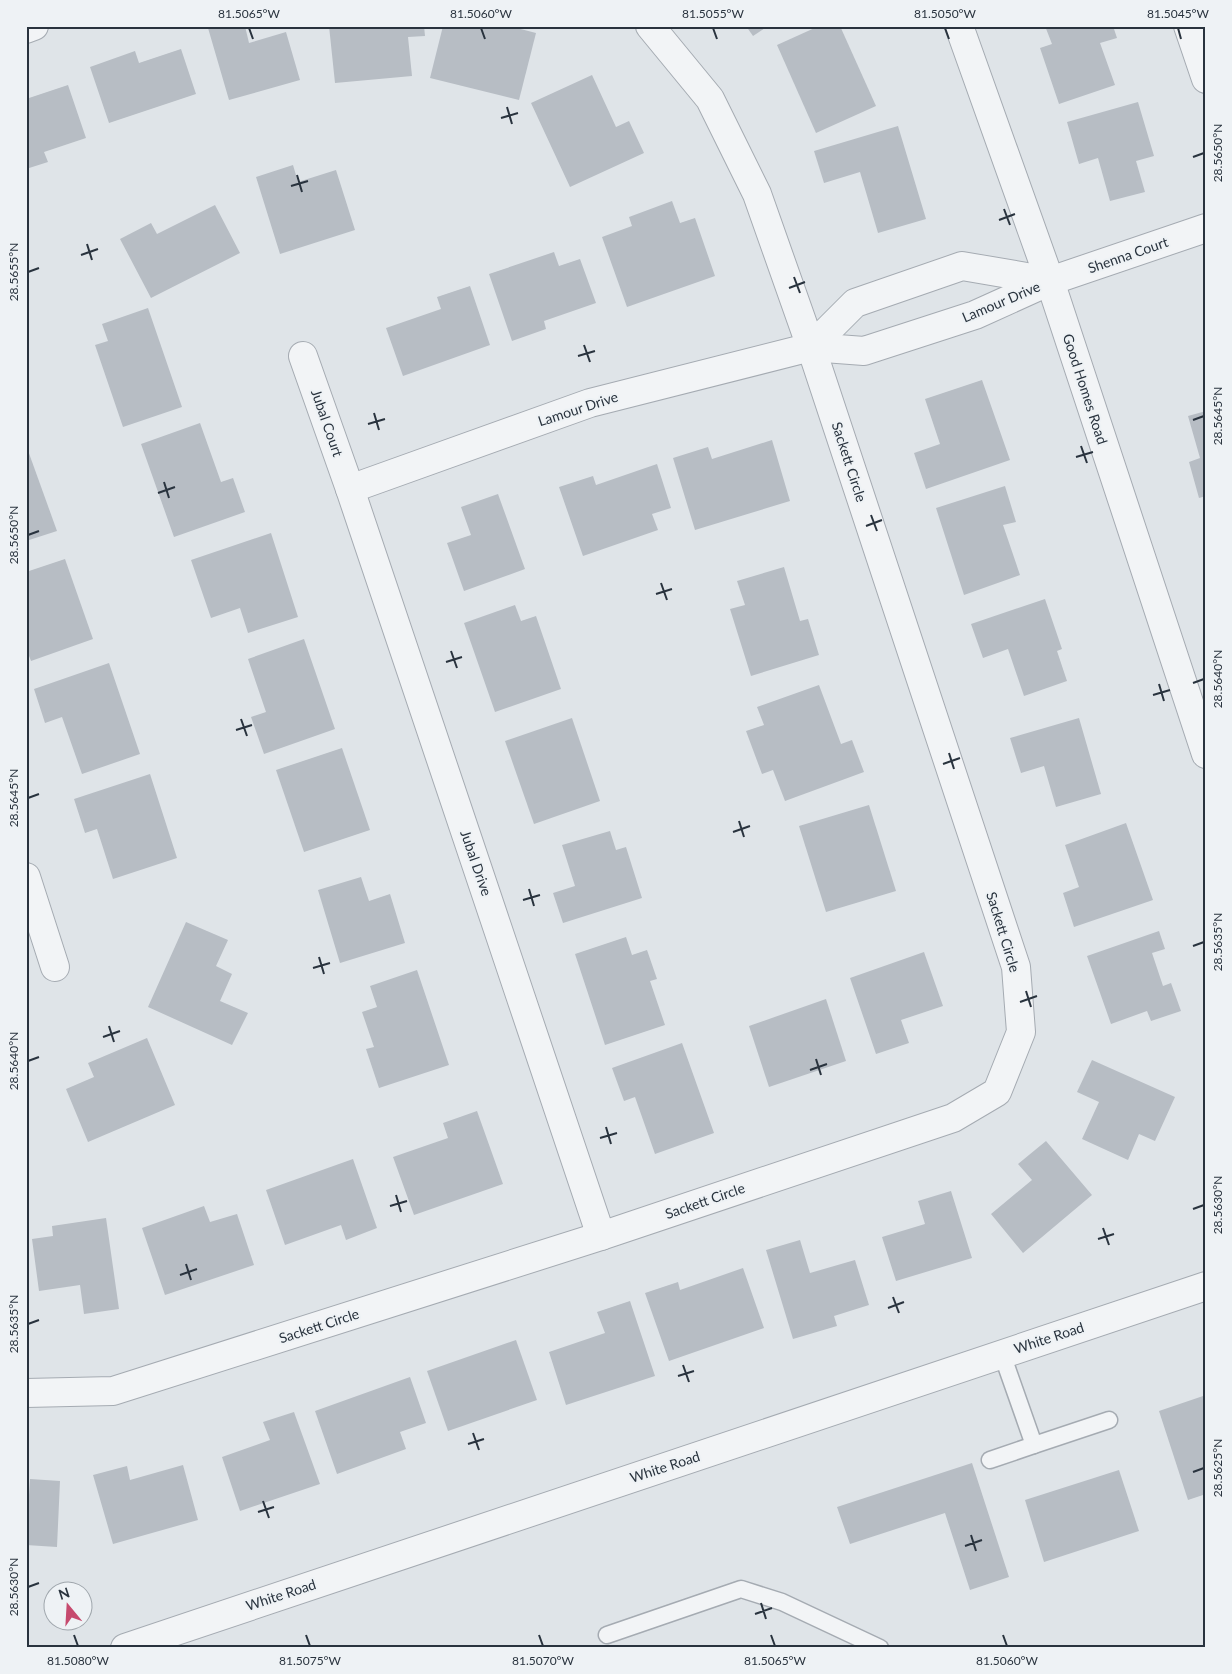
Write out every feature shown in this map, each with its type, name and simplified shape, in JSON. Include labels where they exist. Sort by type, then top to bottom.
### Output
[{"type":"street","points":[[26,29],[34,26]]},
{"type":"street","name":"Sackett Circle","points":[[26,1393],[114,1391],[601,1236],[953,1118],[997,1092],[1021,1032],[1016,967],[811,348],[757,194],[710,99],[650,26]]},
{"type":"street","name":"Good Homes Road","points":[[959,26],[1050,281],[1206,754]]},
{"type":"street","points":[[1188,26],[1206,79]]},
{"type":"street","name":"Shenna Court","points":[[1050,281],[1206,228]]},
{"type":"street","name":"Lamour Drive","points":[[811,348],[855,303],[962,266],[1050,281]]},
{"type":"street","name":"Lamour Drive","points":[[350,489],[590,403],[811,348],[864,351],[975,315],[1050,281]]},
{"type":"street","name":"Jubal Court","points":[[303,356],[350,489]]},
{"type":"street","name":"Jubal Drive","points":[[350,489],[601,1236]]},
{"type":"street","points":[[26,877],[55,967]]},
{"type":"street","name":"White Road","points":[[125,1648],[1206,1286]]},
{"type":"lane","points":[[1002,1354],[1034,1446]]},
{"type":"lane","points":[[990,1460],[1109,1420]]},
{"type":"lane","points":[[607,1635],[741,1589],[782,1602],[880,1648]]},
{"type":"building","points":[[213,26],[245,26],[249,43],[286,32],[300,80],[229,100],[208,28]]},
{"type":"building","points":[[329,26],[424,26],[425,36],[408,37],[412,76],[335,83]]},
{"type":"building","points":[[443,26],[509,26],[536,33],[519,100],[430,78]]},
{"type":"building","points":[[746,26],[768,26],[753,36]]},
{"type":"building","points":[[819,26],[840,26],[876,106],[816,133],[777,45]]},
{"type":"building","points":[[1045,26],[1113,26],[1117,38],[1100,43],[1115,85],[1059,104],[1040,48],[1052,44]]},
{"type":"building","points":[[181,49],[196,94],[109,123],[90,67],[135,51],[139,63]]},
{"type":"building","points":[[592,75],[616,127],[629,121],[644,153],[570,187],[531,103]]},
{"type":"building","points":[[68,85],[86,138],[44,152],[48,162],[26,169],[26,99]]},
{"type":"building","points":[[1138,102],[1154,156],[1136,161],[1145,192],[1110,201],[1098,158],[1079,164],[1067,122]]},
{"type":"building","points":[[898,126],[926,219],[878,233],[860,172],[824,183],[814,151]]},
{"type":"building","points":[[293,165],[298,182],[336,170],[355,230],[280,254],[256,177]]},
{"type":"building","points":[[672,201],[680,223],[695,218],[715,276],[627,307],[602,237],[632,226],[629,217]]},
{"type":"building","points":[[215,205],[240,253],[151,298],[120,239],[151,223],[157,234]]},
{"type":"building","points":[[554,252],[559,266],[580,259],[596,303],[544,321],[546,329],[512,341],[489,274]]},
{"type":"building","points":[[470,286],[490,345],[403,376],[386,328],[441,309],[437,297]]},
{"type":"building","points":[[148,308],[182,407],[123,427],[95,345],[108,341],[102,324]]},
{"type":"building","points":[[982,380],[1010,460],[926,489],[914,453],[940,444],[925,399]]},
{"type":"building","points":[[1206,411],[1206,496],[1199,498],[1189,462],[1200,458],[1188,416]]},
{"type":"building","points":[[200,423],[221,482],[233,478],[245,512],[174,537],[141,444]]},
{"type":"building","points":[[772,440],[790,501],[695,530],[673,458],[708,447],[712,459]]},
{"type":"building","points":[[26,445],[57,531],[26,541]]},
{"type":"building","points":[[657,464],[671,508],[652,514],[658,530],[583,556],[559,487],[593,476],[596,485]]},
{"type":"building","points":[[1005,486],[1016,522],[1003,525],[1020,575],[964,595],[936,508]]},
{"type":"building","points":[[498,494],[525,569],[464,591],[447,543],[471,535],[461,507]]},
{"type":"building","points":[[271,533],[298,617],[248,633],[240,608],[211,618],[191,560]]},
{"type":"building","points":[[65,559],[93,639],[31,661],[26,648],[26,572]]},
{"type":"building","points":[[784,567],[800,621],[808,619],[819,655],[751,676],[730,609],[745,605],[737,581]]},
{"type":"building","points":[[1045,599],[1062,649],[1057,651],[1067,681],[1024,696],[1008,649],[983,658],[971,624]]},
{"type":"building","points":[[515,605],[521,621],[536,616],[561,689],[495,712],[464,623]]},
{"type":"building","points":[[304,639],[335,729],[264,754],[251,717],[266,712],[248,659]]},
{"type":"building","points":[[109,663],[140,754],[82,774],[62,717],[45,723],[34,689]]},
{"type":"building","points":[[819,685],[841,744],[852,740],[864,772],[785,801],[773,770],[762,774],[746,731],[764,725],[757,707]]},
{"type":"building","points":[[572,718],[600,801],[534,824],[505,741]]},
{"type":"building","points":[[1079,718],[1101,794],[1056,807],[1044,766],[1021,773],[1010,738]]},
{"type":"building","points":[[342,748],[370,830],[304,852],[276,770]]},
{"type":"building","points":[[150,774],[177,858],[113,879],[97,829],[85,833],[74,799]]},
{"type":"building","points":[[869,805],[896,891],[826,912],[799,826]]},
{"type":"building","points":[[1126,823],[1153,900],[1074,927],[1063,893],[1079,887],[1065,845]]},
{"type":"building","points":[[610,831],[616,850],[626,847],[642,898],[563,923],[553,893],[575,886],[562,845]]},
{"type":"building","points":[[361,877],[369,901],[390,894],[405,943],[340,963],[318,890]]},
{"type":"building","points":[[186,922],[228,940],[216,966],[232,974],[220,1001],[248,1013],[232,1045],[148,1007]]},
{"type":"building","points":[[1159,931],[1165,949],[1152,953],[1163,986],[1171,983],[1181,1011],[1151,1021],[1147,1011],[1111,1024],[1087,956]]},
{"type":"building","points":[[626,937],[632,955],[647,950],[657,979],[650,981],[665,1025],[605,1045],[575,954]]},
{"type":"building","points":[[924,952],[943,1006],[901,1020],[909,1043],[876,1054],[850,978]]},
{"type":"building","points":[[417,970],[449,1065],[379,1088],[366,1049],[374,1047],[362,1012],[377,1007],[370,986]]},
{"type":"building","points":[[826,999],[846,1061],[769,1087],[749,1026]]},
{"type":"building","points":[[147,1038],[175,1105],[88,1142],[66,1089],[94,1077],[88,1063]]},
{"type":"building","points":[[682,1043],[714,1133],[655,1154],[635,1097],[624,1101],[612,1068]]},
{"type":"building","points":[[1092,1060],[1175,1097],[1155,1141],[1139,1134],[1128,1160],[1082,1139],[1099,1102],[1077,1092]]},
{"type":"building","points":[[477,1111],[503,1184],[414,1215],[393,1157],[448,1138],[443,1123]]},
{"type":"building","points":[[1046,1141],[1092,1195],[1023,1253],[991,1214],[1032,1180],[1018,1164]]},
{"type":"building","points":[[353,1159],[377,1228],[346,1240],[341,1225],[285,1245],[266,1190]]},
{"type":"building","points":[[951,1191],[972,1258],[896,1281],[882,1237],[925,1224],[918,1201]]},
{"type":"building","points":[[204,1206],[210,1222],[237,1214],[254,1265],[165,1295],[142,1228]]},
{"type":"building","points":[[106,1218],[119,1309],[84,1314],[80,1285],[39,1291],[32,1239],[53,1236],[52,1226]]},
{"type":"building","points":[[800,1240],[810,1273],[855,1260],[869,1305],[834,1316],[837,1326],[793,1339],[766,1250]]},
{"type":"building","points":[[743,1268],[764,1328],[669,1361],[645,1293],[678,1282],[680,1290]]},
{"type":"building","points":[[630,1301],[655,1376],[566,1405],[549,1352],[605,1333],[597,1312]]},
{"type":"building","points":[[516,1340],[537,1400],[448,1431],[427,1371]]},
{"type":"building","points":[[410,1377],[426,1423],[400,1432],[406,1449],[337,1474],[315,1411]]},
{"type":"building","points":[[1206,1395],[1206,1494],[1188,1500],[1159,1411]]},
{"type":"building","points":[[294,1412],[320,1484],[240,1511],[222,1457],[270,1440],[263,1422]]},
{"type":"building","points":[[972,1463],[1009,1577],[970,1590],[945,1513],[850,1544],[837,1507]]},
{"type":"building","points":[[183,1465],[198,1520],[113,1544],[93,1475],[127,1466],[130,1480]]},
{"type":"building","points":[[1119,1470],[1139,1531],[1044,1562],[1025,1500]]},
{"type":"building","points":[[30,1479],[60,1481],[57,1547],[26,1545],[26,1495],[29,1495]]}]
